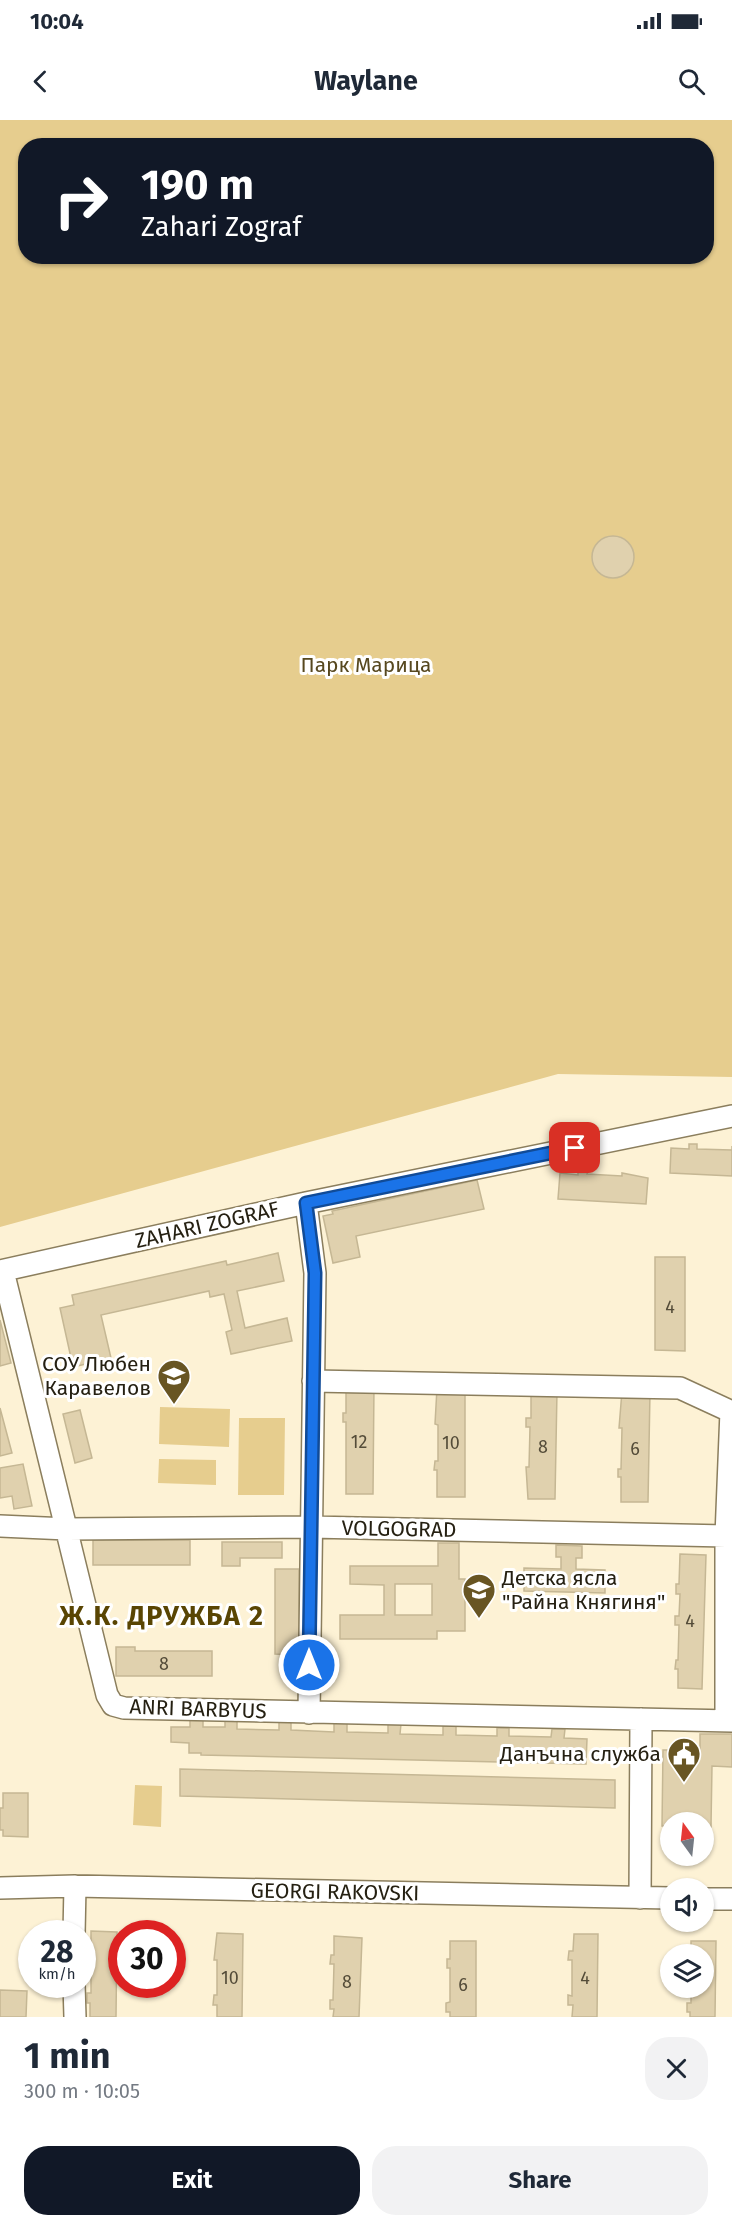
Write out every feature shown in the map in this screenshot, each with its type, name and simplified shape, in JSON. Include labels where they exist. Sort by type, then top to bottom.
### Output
[{"type":"street","name":"ZAHARI ZOGRAF","points":[[2,1271],[306,1203],[732,1116]]},
{"type":"street","points":[[306,1203],[315,1273],[309,1713]]},
{"type":"street","name":"ANRI BARBYUS","points":[[2,1271],[107,1695],[113,1705],[124,1708],[309,1713],[729,1721]]},
{"type":"street","points":[[313,1381],[618,1385],[680,1389],[731,1412],[726,1536],[729,1721]]},
{"type":"street","name":"VOLGOGRAD","points":[[0,1526],[67,1529],[311,1527],[726,1536]]},
{"type":"street","points":[[640,1898],[641,1719]]},
{"type":"street","points":[[74,1920],[75,1886]]},
{"type":"street","name":"GEORGI RAKOVSKI","points":[[0,1888],[75,1886],[660,1898]]},
{"type":"street","points":[[714,1899],[732,1899]]},
{"type":"street","points":[[74,1998],[75,2017]]},
{"type":"green space","name":"Парк Марица","points":[[0,120],[732,120],[732,1077],[558,1074],[0,1227]]},
{"type":"green space","points":[[160,1407],[230,1409],[229,1447],[159,1444]]},
{"type":"green space","points":[[239,1418],[285,1418],[284,1495],[238,1495]]},
{"type":"green space","points":[[159,1459],[216,1460],[216,1485],[158,1483]]},
{"type":"green space","points":[[135,1785],[162,1786],[161,1827],[133,1825]]},
{"type":"building","points":[[613,536],[621,537],[628,542],[633,549],[633,565],[628,572],[621,577],[613,578],[605,577],[598,572],[593,565],[592,557],[593,549],[598,542],[605,537]]},
{"type":"building","points":[[689,1144],[697,1144],[697,1149],[732,1150],[732,1176],[670,1173],[671,1148],[689,1149]]},
{"type":"building","points":[[578,1171],[588,1171],[587,1174],[622,1176],[622,1173],[648,1178],[646,1204],[558,1199],[560,1173],[578,1175]]},
{"type":"building","points":[[477,1180],[484,1209],[356,1236],[360,1257],[333,1263],[323,1216],[333,1214],[332,1211]]},
{"type":"building","points":[[278,1253],[284,1281],[237,1291],[245,1328],[287,1318],[292,1341],[231,1354],[226,1332],[232,1330],[224,1294],[210,1297],[209,1291],[101,1315],[111,1358],[73,1367],[60,1308],[74,1305],[72,1295],[226,1261],[227,1265]]},
{"type":"building","points":[[655,1257],[685,1257],[685,1351],[655,1350]]},
{"type":"building","points":[[0,1320],[11,1363],[0,1366]]},
{"type":"building","points":[[346,1385],[374,1385],[373,1494],[346,1494],[346,1422],[343,1422],[343,1413],[346,1413]]},
{"type":"building","points":[[437,1388],[465,1388],[465,1497],[437,1497],[437,1470],[434,1470],[435,1461],[438,1461],[438,1425],[435,1424]]},
{"type":"building","points":[[531,1390],[557,1391],[555,1499],[528,1499],[526,1467],[529,1467],[530,1427],[526,1427],[526,1418],[531,1418]]},
{"type":"building","points":[[622,1391],[650,1392],[648,1502],[621,1502],[621,1477],[618,1477],[618,1469],[621,1469],[622,1428],[619,1428]]},
{"type":"building","points":[[0,1408],[12,1453],[0,1456]]},
{"type":"building","points":[[80,1410],[92,1458],[75,1463],[63,1414]]},
{"type":"building","points":[[23,1464],[32,1506],[14,1509],[12,1496],[0,1498],[0,1468]]},
{"type":"building","points":[[93,1540],[190,1540],[190,1565],[93,1565]]},
{"type":"building","points":[[222,1542],[282,1542],[282,1558],[240,1558],[240,1566],[222,1566]]},
{"type":"building","points":[[438,1543],[459,1543],[459,1579],[465,1579],[465,1631],[437,1631],[437,1639],[340,1639],[340,1615],[384,1615],[384,1585],[350,1584],[350,1566],[438,1566]],"holes":[[[395,1584],[432,1584],[432,1615],[395,1615]]]},
{"type":"building","points":[[556,1545],[582,1546],[582,1558],[576,1558],[576,1569],[605,1570],[605,1593],[524,1591],[524,1568],[561,1569],[561,1557],[556,1557]]},
{"type":"building","points":[[680,1554],[706,1555],[702,1689],[678,1688],[678,1669],[675,1669],[676,1660],[678,1660],[679,1625],[675,1625],[675,1616],[679,1616],[680,1594],[676,1594],[676,1584],[679,1584]]},
{"type":"building","points":[[275,1569],[299,1569],[299,1655],[275,1654]]},
{"type":"building","points":[[116,1647],[135,1647],[135,1651],[212,1651],[212,1676],[116,1676]]},
{"type":"building","points":[[225,1719],[237,1719],[237,1729],[279,1730],[279,1721],[291,1721],[291,1730],[334,1732],[334,1722],[347,1722],[347,1732],[388,1733],[388,1724],[401,1724],[400,1734],[443,1735],[443,1726],[456,1726],[456,1735],[497,1736],[497,1728],[509,1728],[509,1736],[551,1737],[552,1729],[565,1729],[564,1738],[587,1739],[586,1764],[201,1755],[201,1753],[189,1753],[189,1743],[171,1742],[171,1727],[190,1727],[190,1720],[203,1720],[203,1727],[225,1727]]},
{"type":"building","points":[[700,1734],[732,1734],[732,1767],[712,1766],[711,1812],[662,1812],[663,1750],[700,1750]]},
{"type":"building","points":[[180,1769],[615,1780],[615,1808],[180,1796]]},
{"type":"building","points":[[3,1793],[28,1793],[28,1837],[3,1836],[3,1830],[0,1830],[0,1808],[3,1808]]},
{"type":"building","points":[[96,1931],[108,1932],[108,1998],[116,1998],[116,2017],[90,2017],[90,2003],[87,2003],[87,1998],[96,1998]]},
{"type":"building","points":[[217,1933],[243,1934],[242,2017],[217,2017],[217,2005],[213,2005],[214,1995],[217,1995],[217,1960],[214,1960]]},
{"type":"building","points":[[574,1934],[598,1934],[597,2017],[572,2017],[573,2005],[568,2005],[568,1995],[572,1996],[572,1960],[568,1960],[569,1951],[573,1951]]},
{"type":"building","points":[[334,1936],[362,1938],[359,2017],[333,2017],[334,2009],[330,2009],[330,2000],[333,2000],[334,1964],[330,1964],[331,1955],[334,1955]]},
{"type":"building","points":[[450,1941],[476,1941],[476,2017],[450,2017],[450,2012],[446,2012],[446,2003],[450,2002],[450,1968],[447,1968],[447,1959],[450,1959]]},
{"type":"building","points":[[691,1941],[716,1941],[715,2017],[690,2017],[690,2012],[687,2012],[687,2003],[691,2003],[691,1998],[714,1998],[714,1944],[691,1944]]},
{"type":"building","points":[[0,1990],[18,1991],[18,1998],[27,1998],[26,2017],[0,2017]]},
{"type":"place","name":"СОУ Любен Каравелов","points":[[174,1405]]},
{"type":"place","name":"Детска ясла \"Райна Княгиня\"","points":[[479,1619]]},
{"type":"place","name":"Данъчна служба","points":[[684,1783]]},
{"type":"district","name":"Ж.К. ДРУЖБА 2","points":[[162,1616]]},
{"type":"route","points":[[309,1665],[315,1273],[306,1203],[575,1148]]}]
